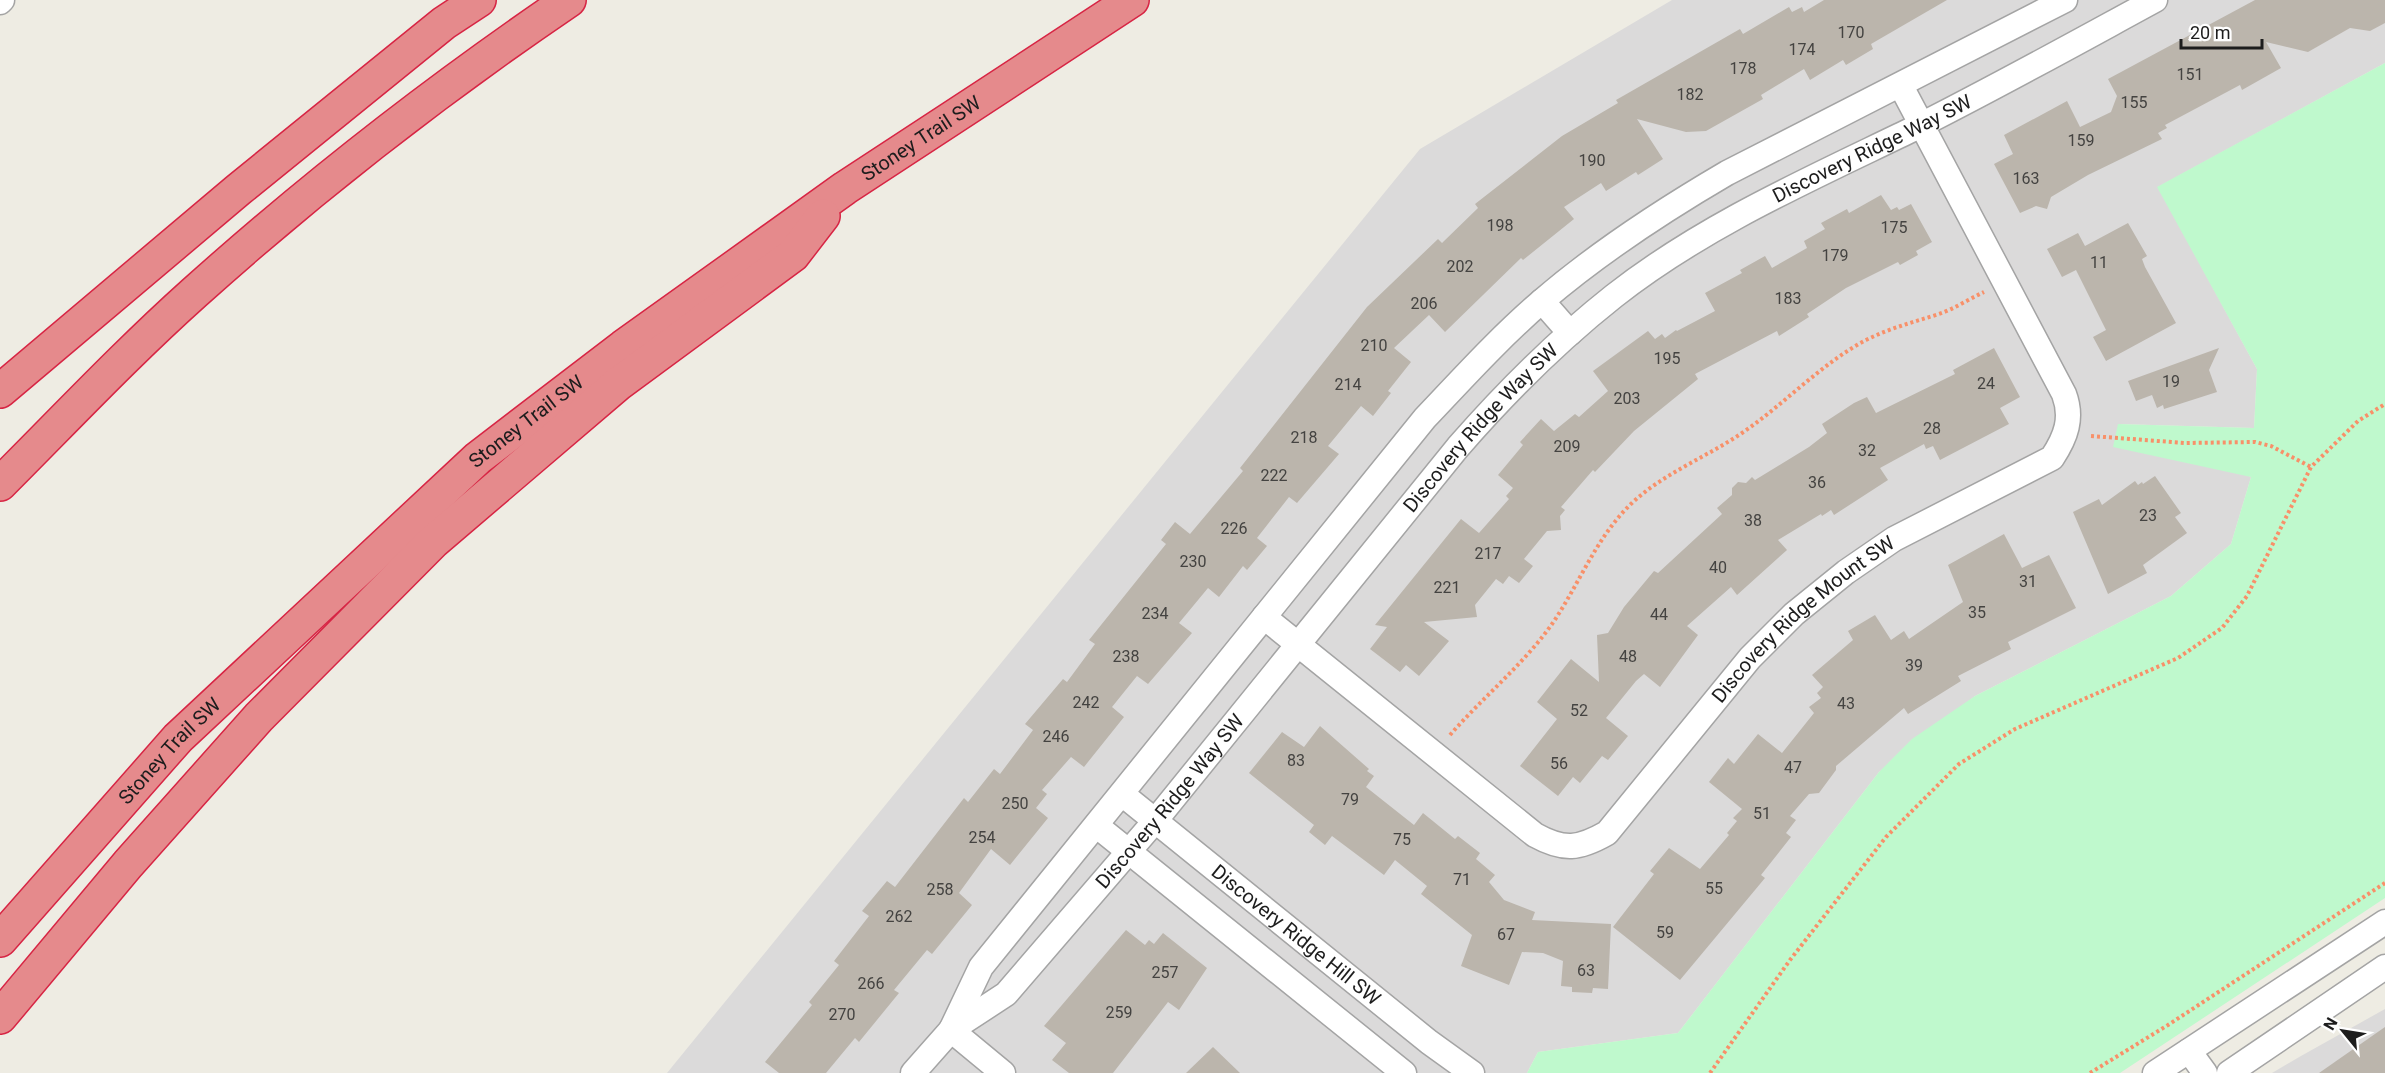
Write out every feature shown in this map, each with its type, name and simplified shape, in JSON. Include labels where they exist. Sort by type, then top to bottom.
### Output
[{"type":"highway","points":[[0,391],[238,190],[444,23],[479,0]]},
{"type":"highway","points":[[0,484],[202,286],[382,135],[496,50],[569,0]]},
{"type":"highway","name":"Stoney Trail SW","points":[[0,940],[178,738],[478,458],[623,347],[845,188],[1132,0]]},
{"type":"highway","points":[[0,1017],[128,864],[259,717],[433,542],[618,384],[794,255],[845,188]]},
{"type":"street","name":"Discovery Ridge Way SW","points":[[951,1030],[981,966],[1097,826],[1425,418],[1498,342],[1542,301],[1601,253],[1681,200],[1727,173],[1901,86],[2065,0]]},
{"type":"street","name":"Discovery Ridge Way SW","points":[[913,1073],[951,1030],[1006,994],[1155,820],[1458,447],[1503,396],[1570,333],[1616,295],[1705,235],[2155,0]]},
{"type":"street","name":"Discovery Ridge Mount SW","points":[[1264,617],[1534,835],[1551,844],[1572,847],[1590,843],[1607,833],[1750,658],[1794,614],[1846,572],[1894,539],[2052,458],[2066,433],[2069,407],[2064,393],[1901,86]]},
{"type":"street","points":[[1542,301],[1570,333]]},
{"type":"street","name":"Discovery Ridge Hill SW","points":[[1122,794],[1429,1042],[1472,1073]]},
{"type":"street","name":"Discovery Ridge Hill SW","points":[[1097,826],[1404,1073]]},
{"type":"street","points":[[2155,1073],[2385,922]]},
{"type":"street","points":[[2229,1073],[2385,967]]},
{"type":"street","points":[[951,1030],[1004,1073]]},
{"type":"street","points":[[2189,1050],[2205,1073]]},
{"type":"path","points":[[1448,737],[1476,704],[1520,662],[1551,625],[1585,567],[1631,504],[1671,474],[1738,436],[1777,408],[1837,358],[1898,326],[1941,314],[1985,292]]},
{"type":"path","points":[[1710,1073],[1790,960],[1886,837],[1959,764],[2015,729],[2178,658],[2222,628],[2247,596],[2311,466],[2358,421],[2385,404]]},
{"type":"path","points":[[2066,433],[2112,439],[2185,443],[2255,442],[2271,446],[2311,466]]},
{"type":"path","points":[[2090,1073],[2385,884]]},
{"type":"shaded area","points":[[1672,0],[2385,0],[2385,63],[2158,187],[2257,369],[2254,428],[2119,424],[2251,477],[2231,544],[2171,596],[1975,696],[1879,772],[1678,1033],[1538,1052],[1527,1073],[667,1073],[1420,149]]},
{"type":"shaded area","points":[[2385,1009],[2385,1073],[2272,1073],[2301,1056]]},
{"type":"green space","points":[[2385,63],[2385,898],[2120,1073],[1527,1073],[1538,1052],[1678,1033],[1879,772],[1912,739],[1975,696],[2171,596],[2231,544],[2251,477],[2113,447],[2118,424],[2254,428],[2257,369],[2157,187]]},
{"type":"building","points":[[1824,0],[1947,0],[1871,44],[1873,49],[1846,65],[1843,60],[1810,80],[1804,69],[1761,95],[1763,99],[1706,131],[1686,132],[1637,119],[1663,159],[1638,175],[1636,172],[1606,191],[1601,183],[1564,207],[1574,219],[1523,260],[1521,258],[1445,332],[1429,315],[1394,348],[1411,362],[1388,391],[1391,393],[1373,416],[1361,406],[1328,446],[1339,454],[1297,503],[1289,497],[1257,538],[1267,546],[1247,570],[1243,566],[1219,597],[1208,588],[1179,623],[1192,633],[1148,684],[1137,676],[1112,707],[1124,717],[1084,767],[1071,757],[1042,790],[1047,794],[1036,808],[1048,818],[1010,865],[991,849],[959,893],[972,905],[932,954],[927,950],[894,990],[899,993],[859,1042],[855,1038],[826,1073],[779,1073],[765,1062],[812,1005],[809,1002],[839,965],[834,961],[869,916],[862,911],[887,881],[895,887],[964,798],[968,802],[994,769],[1000,774],[1033,730],[1025,724],[1063,679],[1067,682],[1095,644],[1089,640],[1166,544],[1161,540],[1175,522],[1190,534],[1243,471],[1240,468],[1367,307],[1438,239],[1442,243],[1478,208],[1475,204],[1562,136],[1618,103],[1616,100],[1740,29],[1743,34],[1789,7],[1792,12],[1802,7],[1804,12]]},
{"type":"building","points":[[2255,0],[2385,0],[2385,23],[2370,31],[2350,28],[2308,52],[2266,42],[2281,68],[2242,90],[2240,85],[2165,125],[2167,128],[2158,133],[2162,139],[2088,175],[2051,197],[2047,209],[2036,206],[2020,213],[1994,164],[2013,154],[2004,135],[2067,101],[2080,127],[2111,112],[2117,96],[2108,79]]},
{"type":"building","points":[[1881,195],[1891,210],[1897,207],[1899,210],[1911,204],[1932,242],[1916,251],[1918,255],[1900,265],[1898,262],[1846,288],[1807,314],[1809,317],[1779,336],[1777,331],[1695,374],[1698,379],[1634,431],[1595,472],[1593,470],[1561,507],[1565,510],[1560,516],[1561,530],[1547,531],[1524,559],[1533,566],[1519,583],[1509,576],[1503,584],[1496,579],[1475,605],[1477,617],[1424,622],[1449,641],[1419,676],[1406,665],[1400,672],[1370,649],[1387,627],[1375,625],[1461,519],[1479,533],[1509,499],[1506,496],[1513,488],[1498,475],[1523,445],[1520,442],[1541,419],[1554,431],[1575,414],[1579,417],[1608,391],[1593,371],[1648,331],[1655,339],[1662,334],[1665,338],[1676,330],[1715,311],[1705,293],[1742,273],[1740,270],[1765,256],[1772,268],[1807,248],[1804,241],[1825,229],[1821,223],[1847,209],[1849,213]]},
{"type":"building","points":[[2128,223],[2147,256],[2142,259],[2145,267],[2176,323],[2106,361],[2093,337],[2106,330],[2076,270],[2062,277],[2047,249],[2078,233],[2085,246]]},
{"type":"building","points":[[1994,348],[2020,397],[2000,408],[2009,424],[1940,460],[1933,446],[1926,449],[1924,444],[1880,468],[1888,480],[1834,515],[1831,510],[1822,516],[1821,514],[1778,540],[1787,550],[1737,595],[1731,587],[1687,626],[1698,635],[1660,687],[1644,674],[1636,681],[1606,718],[1628,736],[1608,760],[1602,756],[1580,783],[1573,777],[1558,796],[1520,766],[1557,719],[1537,702],[1571,659],[1599,682],[1597,635],[1608,633],[1624,607],[1654,571],[1658,573],[1722,514],[1717,508],[1732,495],[1732,488],[1738,482],[1746,483],[1752,477],[1755,480],[1809,447],[1827,433],[1822,424],[1854,403],[1867,397],[1876,413],[1955,374],[1953,370]]},
{"type":"building","points":[[2219,348],[2209,370],[2217,392],[2164,409],[2163,405],[2157,408],[2152,395],[2136,401],[2128,381]]},
{"type":"building","points":[[2155,476],[2181,513],[2175,517],[2187,533],[2143,565],[2147,573],[2108,594],[2073,512],[2099,499],[2102,505],[2135,481],[2138,485],[2142,482],[2143,484]]},
{"type":"building","points":[[2004,534],[2022,568],[2049,555],[2076,608],[2008,642],[2011,649],[1958,676],[1961,681],[1908,714],[1904,708],[1836,766],[1836,770],[1819,793],[1809,794],[1790,816],[1796,820],[1786,833],[1791,837],[1761,875],[1765,878],[1680,980],[1613,927],[1654,874],[1650,871],[1669,848],[1700,869],[1729,835],[1727,833],[1737,821],[1733,818],[1742,809],[1709,782],[1728,758],[1734,764],[1758,734],[1782,753],[1814,713],[1809,707],[1821,698],[1817,693],[1823,687],[1812,675],[1853,640],[1848,631],[1875,615],[1891,640],[1904,631],[1909,639],[1963,602],[1948,565]]},
{"type":"building","points":[[1320,726],[1369,769],[1367,771],[1374,776],[1366,787],[1414,825],[1423,813],[1455,839],[1458,836],[1480,853],[1476,859],[1495,875],[1489,882],[1504,900],[1535,912],[1532,920],[1611,924],[1608,989],[1593,988],[1592,993],[1572,992],[1572,987],[1561,986],[1563,961],[1543,953],[1522,952],[1509,985],[1461,966],[1472,935],[1421,894],[1427,886],[1395,860],[1384,875],[1332,836],[1325,845],[1309,832],[1314,825],[1249,773],[1282,732],[1304,747]]},
{"type":"building","points":[[1126,930],[1145,945],[1149,940],[1154,944],[1163,933],[1207,968],[1179,1010],[1168,1002],[1113,1073],[1069,1073],[1052,1060],[1066,1043],[1044,1026]]},
{"type":"building","points":[[2385,1027],[2385,1073],[2319,1073]]},
{"type":"building","points":[[1213,1047],[1240,1073],[1186,1073]]}]
